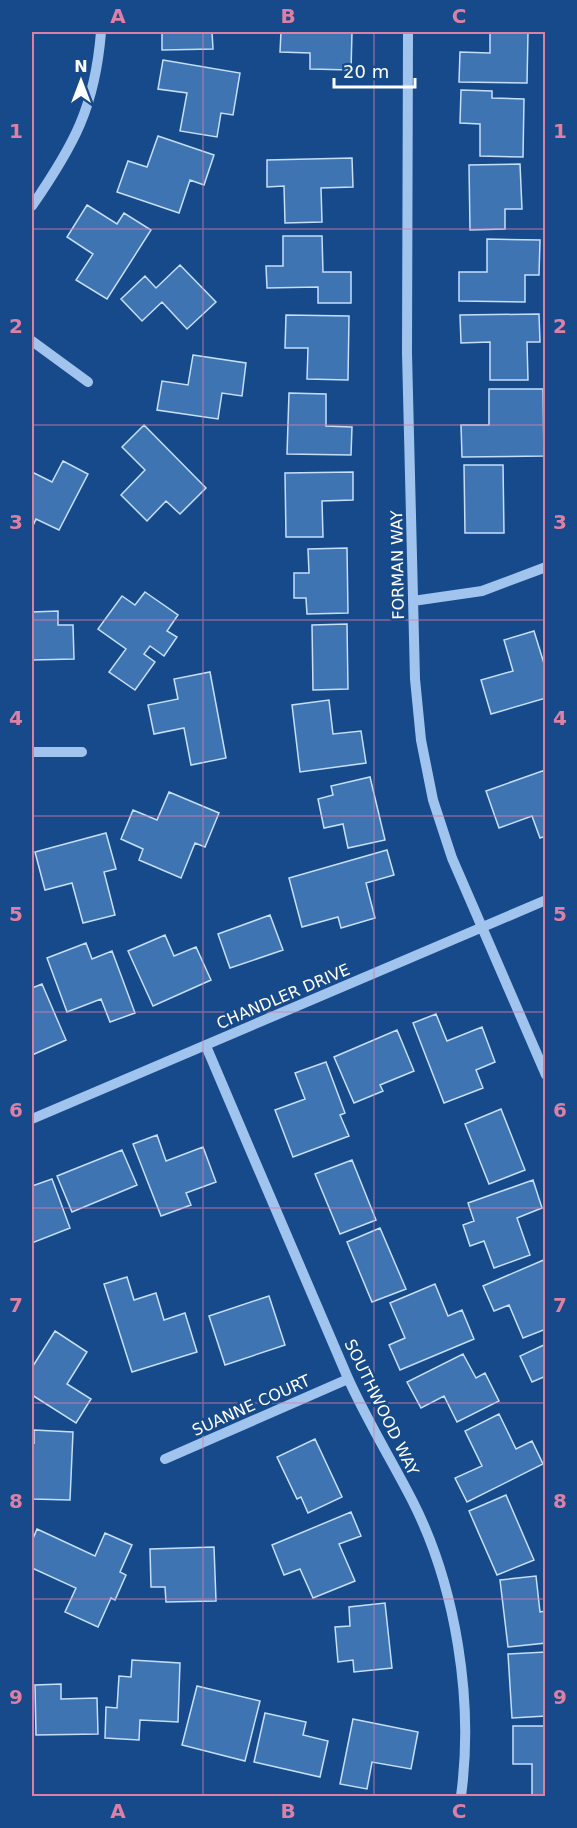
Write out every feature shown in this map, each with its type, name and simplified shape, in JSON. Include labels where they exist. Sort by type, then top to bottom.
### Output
[{"type":"street","points":[[32,206],[70,147],[84,119],[99,58],[101,32]]},
{"type":"street","name":"FORMAN WAY","points":[[408,32],[407,353],[415,679],[421,740],[433,800],[452,858],[546,1075]]},
{"type":"street","points":[[32,341],[88,382]]},
{"type":"street","points":[[413,601],[482,591],[546,567]]},
{"type":"street","points":[[32,752],[82,752]]},
{"type":"street","name":"CHANDLER DRIVE","points":[[32,1119],[546,900]]},
{"type":"street","name":"SOUTHWOOD WAY","points":[[206,1046],[348,1379],[379,1442],[413,1502],[440,1570],[458,1641],[462,1678],[465,1752],[461,1797]]},
{"type":"street","name":"SUANNE COURT","points":[[165,1459],[348,1379]]},
{"type":"building","points":[[162,32],[212,32],[213,49],[162,50]]},
{"type":"building","points":[[281,32],[352,32],[351,70],[310,69],[310,53],[280,52]]},
{"type":"building","points":[[490,32],[528,32],[527,83],[459,82],[460,52],[490,53]]},
{"type":"building","points":[[163,60],[240,73],[233,115],[221,113],[217,137],[180,131],[187,93],[158,89]]},
{"type":"building","points":[[461,90],[492,91],[492,98],[524,99],[523,157],[480,156],[480,124],[460,123]]},
{"type":"building","points":[[158,136],[214,155],[204,185],[190,180],[179,213],[117,192],[128,161],[147,167]]},
{"type":"building","points":[[352,158],[353,187],[321,188],[322,222],[285,223],[284,186],[267,187],[267,160]]},
{"type":"building","points":[[520,164],[522,209],[505,209],[505,229],[470,230],[469,165]]},
{"type":"building","points":[[87,205],[117,224],[124,213],[151,230],[107,299],[76,280],[93,254],[67,237]]},
{"type":"building","points":[[283,236],[322,236],[323,272],[351,272],[351,303],[318,303],[318,287],[267,288],[266,266],[283,266]]},
{"type":"building","points":[[487,239],[540,240],[539,275],[525,275],[525,302],[459,301],[459,272],[487,272]]},
{"type":"building","points":[[180,265],[216,302],[187,329],[162,302],[142,321],[121,299],[145,276],[156,288]]},
{"type":"building","points":[[539,314],[540,342],[527,342],[528,380],[490,380],[490,342],[461,343],[460,315]]},
{"type":"building","points":[[286,315],[349,316],[348,380],[307,379],[308,348],[285,348]]},
{"type":"building","points":[[193,355],[246,363],[242,396],[222,393],[218,419],[157,410],[162,381],[188,385]]},
{"type":"building","points":[[489,389],[543,389],[544,456],[462,457],[461,425],[489,425]]},
{"type":"building","points":[[289,393],[326,394],[326,426],[352,427],[351,455],[287,454]]},
{"type":"building","points":[[144,425],[206,488],[180,514],[166,501],[147,521],[121,495],[145,470],[122,447]]},
{"type":"building","points":[[63,461],[88,474],[59,530],[36,519],[32,528],[32,472],[52,482]]},
{"type":"building","points":[[464,465],[503,465],[504,533],[465,533]]},
{"type":"building","points":[[353,472],[353,500],[322,501],[323,537],[286,537],[285,473]]},
{"type":"building","points":[[347,548],[348,613],[307,614],[306,598],[294,598],[294,573],[309,573],[308,549]]},
{"type":"building","points":[[145,592],[178,615],[167,631],[177,637],[164,656],[150,646],[144,654],[155,662],[135,690],[109,672],[126,649],[98,629],[122,596],[135,605]]},
{"type":"building","points":[[58,611],[58,625],[73,625],[74,659],[32,660],[32,612]]},
{"type":"building","points":[[347,624],[348,689],[313,690],[312,625]]},
{"type":"building","points":[[534,631],[546,670],[546,698],[491,714],[481,680],[513,671],[504,640]]},
{"type":"building","points":[[210,672],[226,758],[191,765],[184,728],[154,734],[148,705],[178,699],[174,679]]},
{"type":"building","points":[[329,700],[333,734],[361,731],[366,763],[300,772],[292,705]]},
{"type":"building","points":[[545,770],[546,836],[540,838],[532,816],[499,828],[486,791]]},
{"type":"building","points":[[370,777],[385,840],[348,848],[343,824],[324,828],[318,799],[333,795],[331,786]]},
{"type":"building","points":[[169,792],[219,813],[205,847],[195,843],[181,878],[139,860],[143,849],[121,839],[133,810],[157,820]]},
{"type":"building","points":[[106,833],[116,869],[104,872],[115,915],[83,923],[72,883],[45,890],[35,852]]},
{"type":"building","points":[[387,850],[394,875],[366,883],[375,918],[341,928],[338,917],[302,927],[289,878]]},
{"type":"building","points":[[270,915],[283,950],[230,968],[218,934]]},
{"type":"building","points":[[165,935],[174,956],[196,947],[211,980],[153,1006],[128,951]]},
{"type":"building","points":[[86,943],[92,959],[112,951],[135,1013],[110,1022],[101,999],[67,1012],[47,958]]},
{"type":"building","points":[[42,984],[66,1040],[32,1055],[32,988]]},
{"type":"building","points":[[436,1014],[447,1041],[482,1027],[495,1062],[476,1070],[483,1088],[444,1103],[413,1023]]},
{"type":"building","points":[[397,1030],[414,1071],[380,1085],[383,1091],[354,1103],[334,1057]]},
{"type":"building","points":[[326,1062],[345,1113],[340,1115],[349,1136],[293,1157],[275,1110],[305,1099],[295,1073]]},
{"type":"building","points":[[501,1109],[525,1170],[489,1184],[465,1124]]},
{"type":"building","points":[[157,1135],[166,1161],[203,1147],[216,1182],[186,1193],[191,1205],[161,1216],[133,1144]]},
{"type":"building","points":[[122,1150],[137,1185],[72,1212],[57,1176]]},
{"type":"building","points":[[352,1160],[376,1220],[340,1234],[315,1174]]},
{"type":"building","points":[[52,1179],[70,1228],[32,1243],[32,1186]]},
{"type":"building","points":[[533,1180],[542,1208],[517,1218],[530,1255],[494,1268],[484,1241],[470,1246],[463,1225],[474,1221],[468,1203]]},
{"type":"building","points":[[380,1228],[406,1289],[372,1302],[347,1242]]},
{"type":"building","points":[[546,1259],[546,1329],[523,1338],[509,1305],[494,1311],[483,1286]]},
{"type":"building","points":[[127,1277],[134,1300],[156,1293],[164,1320],[185,1313],[197,1352],[132,1372],[104,1284]]},
{"type":"building","points":[[435,1284],[448,1316],[462,1310],[474,1339],[400,1370],[389,1345],[405,1338],[390,1303]]},
{"type":"building","points":[[269,1296],[285,1345],[225,1365],[209,1316]]},
{"type":"building","points":[[55,1331],[87,1352],[67,1384],[91,1399],[76,1423],[32,1395],[32,1365]]},
{"type":"building","points":[[546,1344],[546,1376],[532,1382],[520,1356]]},
{"type":"building","points":[[463,1354],[476,1378],[485,1373],[499,1401],[457,1422],[444,1396],[421,1408],[407,1382]]},
{"type":"building","points":[[499,1414],[516,1449],[532,1441],[543,1464],[467,1502],[455,1478],[482,1466],[465,1431]]},
{"type":"building","points":[[34,1430],[73,1432],[70,1500],[32,1499]]},
{"type":"building","points":[[315,1439],[342,1497],[308,1513],[301,1497],[297,1499],[277,1457]]},
{"type":"building","points":[[506,1495],[534,1560],[497,1575],[469,1511]]},
{"type":"building","points":[[351,1512],[361,1536],[339,1544],[355,1581],[313,1598],[300,1569],[284,1575],[272,1545]]},
{"type":"building","points":[[37,1529],[95,1556],[105,1533],[132,1545],[120,1572],[126,1575],[115,1600],[111,1598],[98,1627],[65,1612],[76,1588],[32,1568],[32,1541]]},
{"type":"building","points":[[214,1547],[216,1601],[166,1602],[165,1587],[151,1587],[150,1549]]},
{"type":"building","points":[[536,1576],[540,1612],[546,1611],[546,1643],[508,1647],[500,1580]]},
{"type":"building","points":[[385,1603],[392,1668],[354,1672],[353,1660],[338,1662],[335,1627],[350,1626],[349,1607]]},
{"type":"building","points":[[546,1652],[546,1716],[512,1718],[508,1654]]},
{"type":"building","points":[[132,1660],[180,1663],[178,1722],[140,1720],[139,1740],[105,1738],[106,1707],[117,1708],[119,1676],[131,1677]]},
{"type":"building","points":[[61,1684],[61,1699],[97,1698],[98,1734],[36,1735],[35,1685]]},
{"type":"building","points":[[197,1686],[260,1701],[245,1761],[182,1745]]},
{"type":"building","points":[[265,1713],[306,1722],[303,1735],[328,1741],[320,1777],[254,1762]]},
{"type":"building","points":[[353,1719],[418,1732],[411,1769],[372,1762],[367,1789],[340,1784]]},
{"type":"building","points":[[513,1726],[546,1726],[546,1796],[532,1796],[532,1764],[513,1764]]}]
